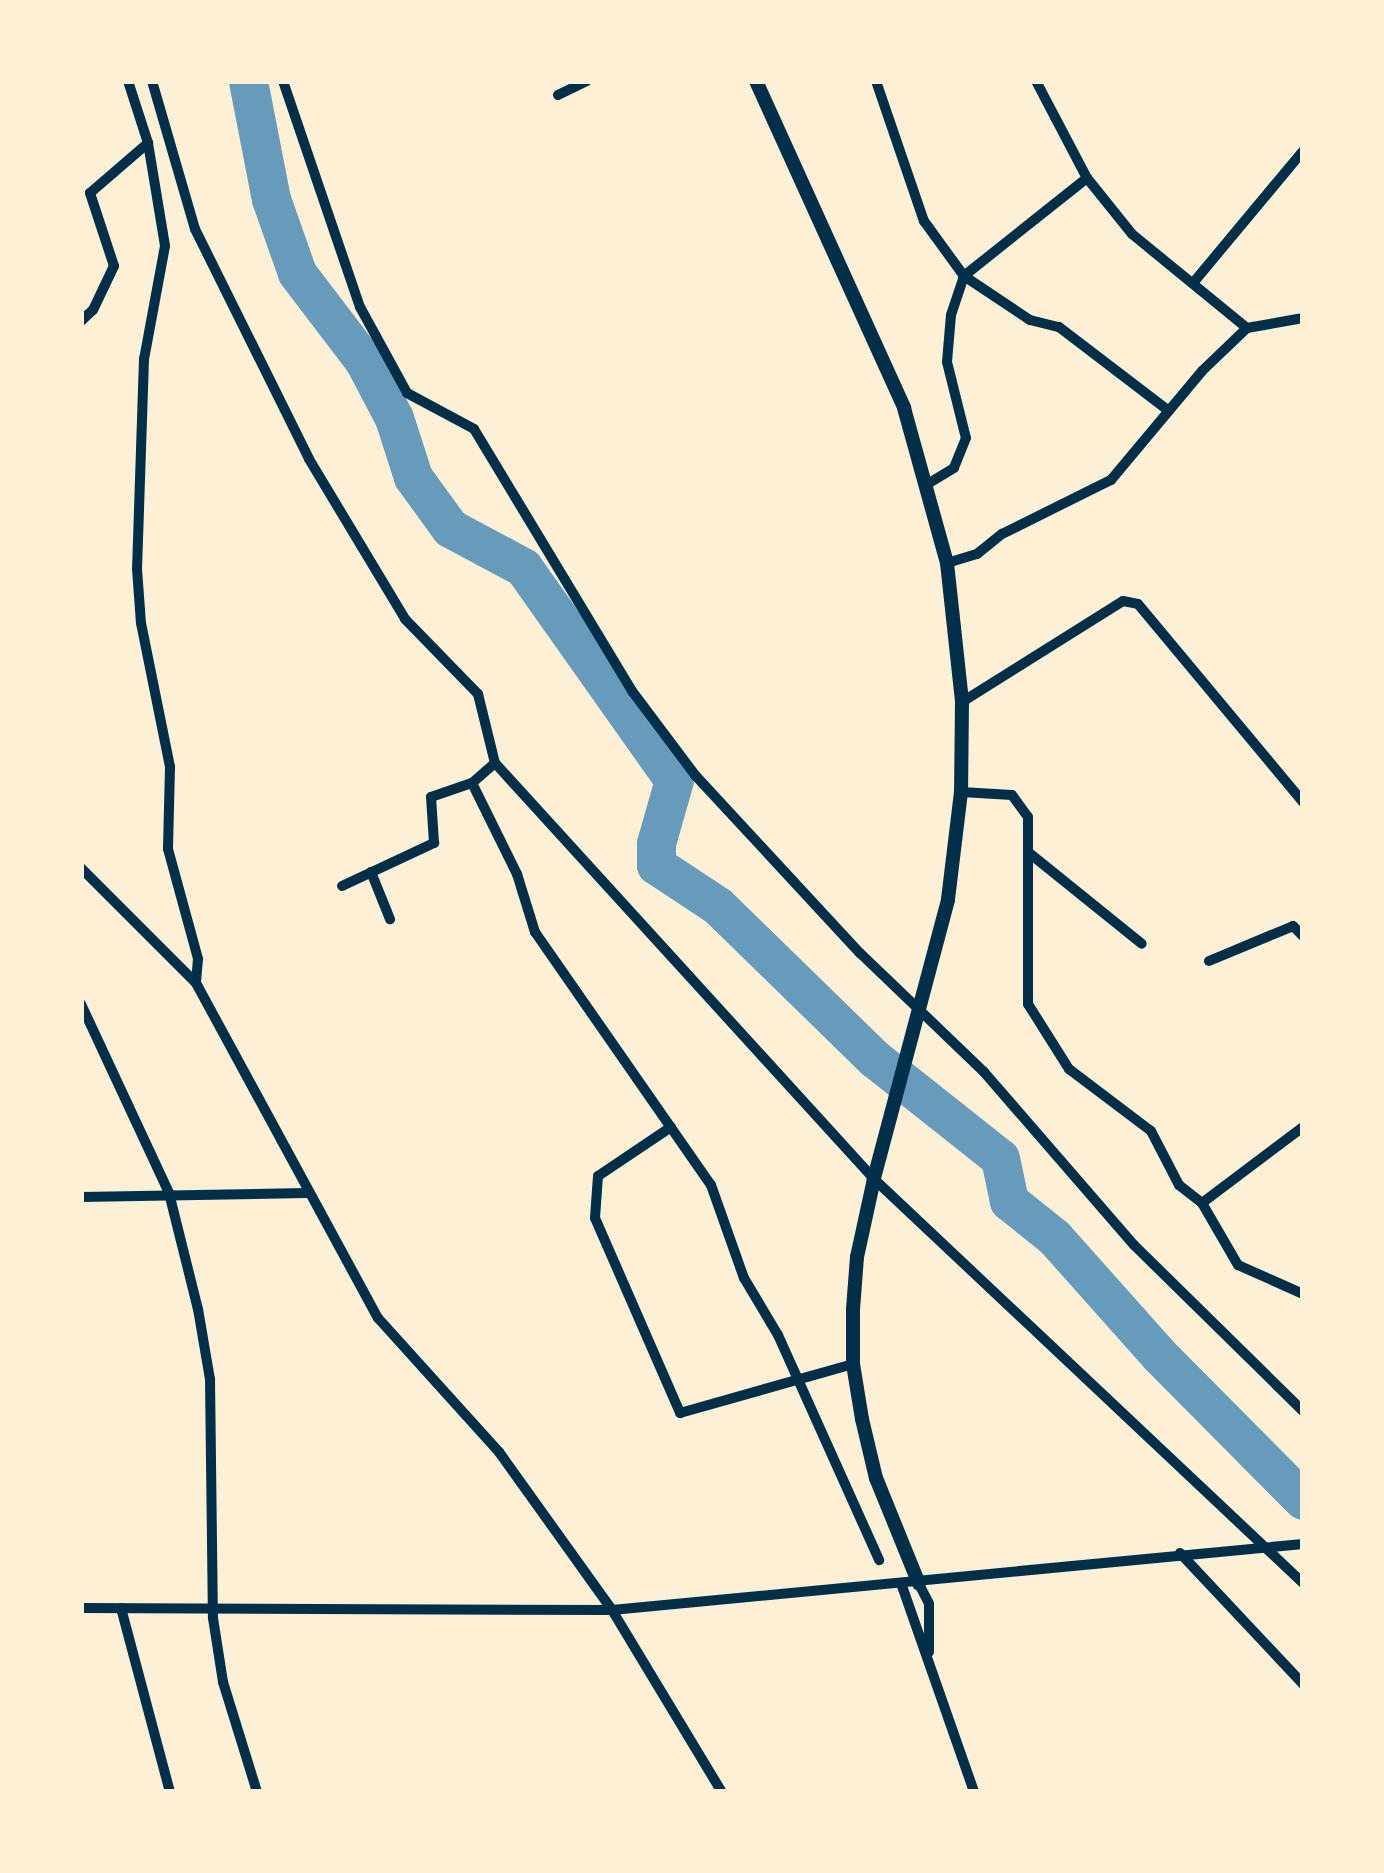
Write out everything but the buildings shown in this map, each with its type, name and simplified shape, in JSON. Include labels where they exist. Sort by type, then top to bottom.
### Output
[{"type":"street","points":[[128,81],[148,143],[165,246],[145,359],[137,569],[141,623],[170,767],[169,849],[198,959],[196,983]]},
{"type":"street","points":[[152,81],[195,229],[309,459],[405,619],[478,694],[495,763],[876,1175],[1272,1547],[1303,1582]]},
{"type":"street","points":[[283,81],[360,307],[407,393],[474,429],[632,692],[695,775],[860,953],[984,1072],[1134,1245],[1303,1412]]},
{"type":"street","points":[[557,95],[586,81]]},
{"type":"street","points":[[756,81],[882,352],[929,483],[947,563],[962,702],[961,791],[948,900],[857,1257],[853,1364],[876,1478],[931,1619],[928,1661]]},
{"type":"street","points":[[876,81],[924,221],[964,276],[1030,320],[1059,327],[1169,410]]},
{"type":"street","points":[[1036,81],[1087,178],[1132,234],[1247,328]]},
{"type":"street","points":[[81,321],[93,310],[114,266],[90,194],[148,143]]},
{"type":"street","points":[[1193,283],[1303,151]]},
{"type":"street","points":[[929,483],[954,468],[966,439],[947,362],[951,316],[964,276],[1087,178]]},
{"type":"street","points":[[947,563],[977,554],[1002,534],[1111,480],[1247,328],[1303,318]]},
{"type":"street","points":[[962,702],[1124,602],[1138,604],[1303,802]]},
{"type":"street","points":[[342,886],[434,843],[431,797],[472,783],[495,763]]},
{"type":"street","points":[[472,783],[518,874],[535,932],[711,1185],[744,1278],[799,1380],[879,1560]]},
{"type":"street","points":[[961,791],[1012,795],[1023,804],[1028,852],[1028,1004],[1069,1069],[1151,1131],[1180,1185],[1202,1203],[1238,1265],[1303,1294]]},
{"type":"street","points":[[1028,852],[1142,944]]},
{"type":"street","points":[[81,868],[196,983],[378,1318],[499,1452],[612,1610],[722,1792]]},
{"type":"street","points":[[371,872],[390,919]]},
{"type":"street","points":[[1209,961],[1293,926],[1303,936]]},
{"type":"street","points":[[81,1004],[169,1193],[211,1379],[213,1606],[223,1682],[257,1792]]},
{"type":"street","points":[[671,1127],[598,1176],[595,1218],[680,1413],[853,1364]]},
{"type":"street","points":[[1202,1203],[1303,1127]]},
{"type":"street","points":[[81,1197],[306,1193]]},
{"type":"street","points":[[81,1608],[612,1610],[902,1586],[1180,1553],[1303,1544]]},
{"type":"street","points":[[1180,1553],[1303,1684]]},
{"type":"street","points":[[902,1586],[974,1792]]},
{"type":"street","points":[[121,1608],[170,1792]]},
{"type":"waterway","points":[[248,81],[271,199],[297,273],[364,361],[394,418],[413,477],[450,528],[523,567],[674,780],[656,843],[656,865],[718,906],[875,1059],[1000,1158],[1009,1201],[1054,1237],[1159,1355],[1303,1500]]}]
